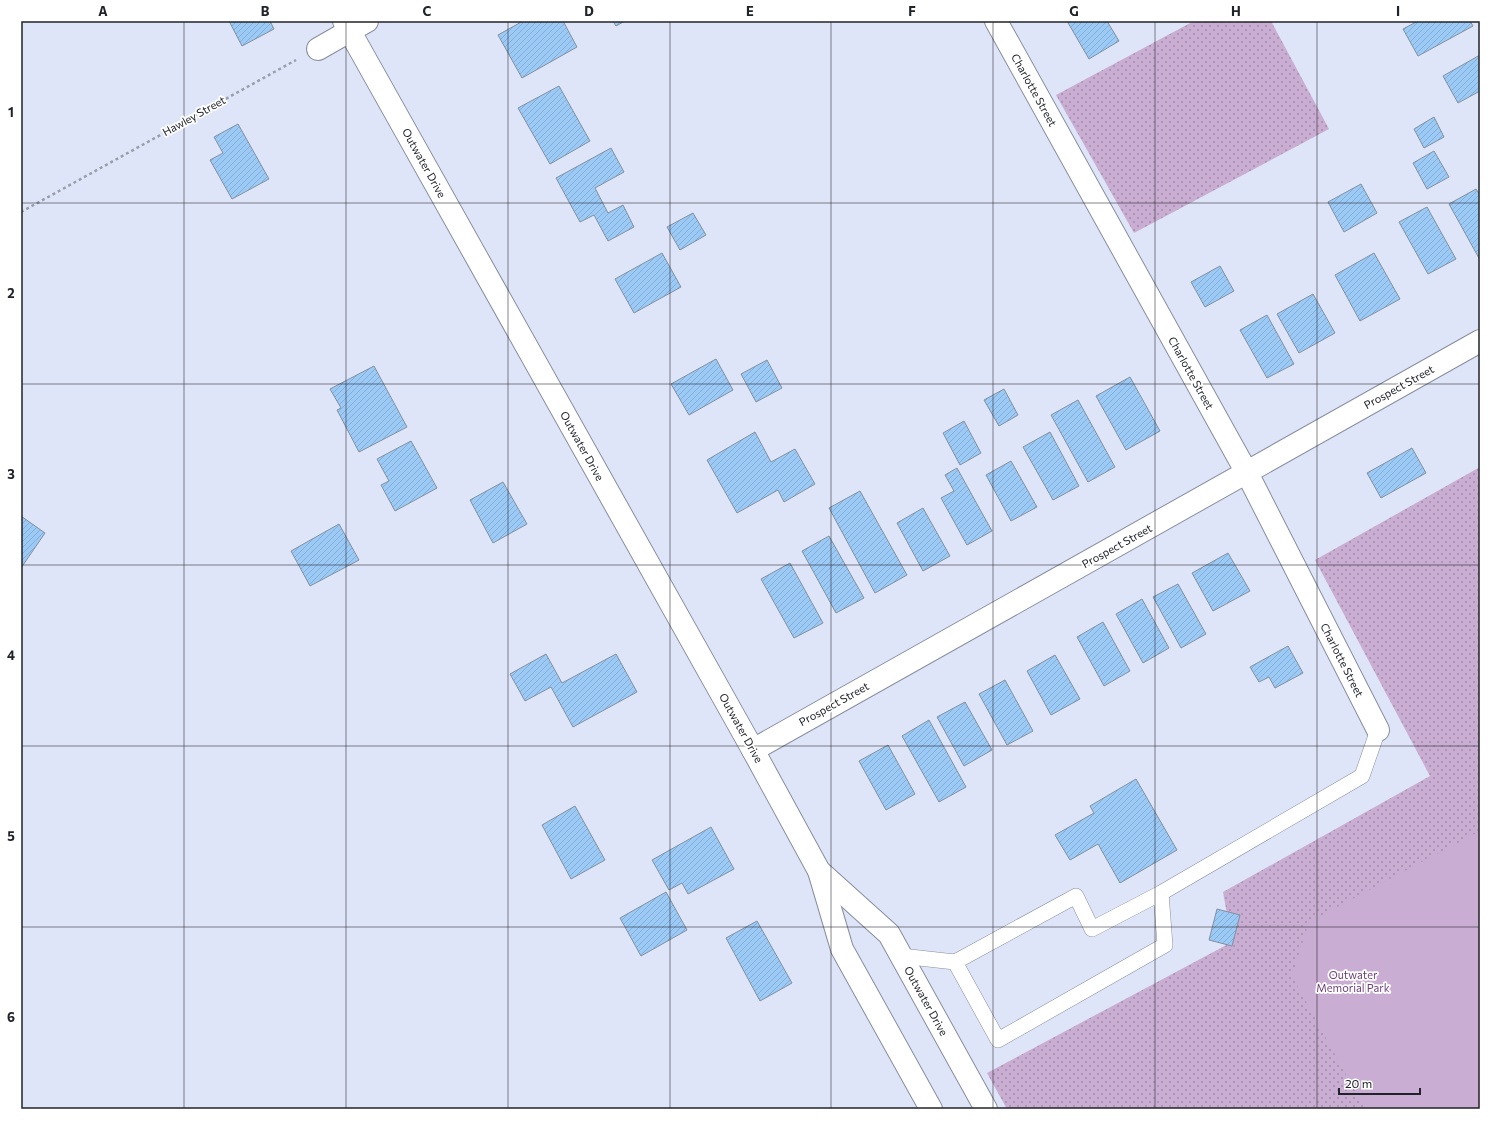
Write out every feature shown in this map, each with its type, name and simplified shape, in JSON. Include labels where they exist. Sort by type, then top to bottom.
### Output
[{"type":"street","name":"Charlotte Street","points":[[996,21],[1247,473],[1378,730]]},
{"type":"street","points":[[318,49],[354,24]]},
{"type":"street","name":"Outwater Drive","points":[[354,24],[819,871],[842,949],[931,1109]]},
{"type":"street","name":"Prospect Street","points":[[753,750],[1480,341]]},
{"type":"street","name":"Outwater Drive","points":[[819,871],[889,934],[986,1109]]},
{"type":"lane","points":[[901,956],[955,962],[1076,896],[1092,929],[1161,893],[1362,776],[1378,730]]},
{"type":"lane","points":[[955,962],[998,1040],[1165,945],[1161,893]]},
{"type":"path","name":"Hawley Street","points":[[21,212],[318,49]]},
{"type":"green space","points":[[1194,21],[1271,21],[1329,129],[1134,233],[1056,95]]},
{"type":"green space","name":"Outwater Memorial Park","points":[[1480,467],[1480,1109],[1007,1109],[987,1073],[1232,942],[1223,892],[1430,776],[1315,560]]},
{"type":"green space","points":[[1480,831],[1480,1109],[1365,1109],[1292,976],[1309,922]]},
{"type":"building","points":[[229,21],[270,21],[274,29],[242,46]]},
{"type":"building","points":[[523,21],[563,21],[577,47],[522,78],[498,35]]},
{"type":"building","points":[[613,21],[625,21],[616,26]]},
{"type":"building","points":[[1067,21],[1107,21],[1119,41],[1089,59]]},
{"type":"building","points":[[1418,21],[1470,21],[1473,26],[1418,56],[1403,29]]},
{"type":"building","points":[[1480,55],[1480,91],[1458,103],[1443,76]]},
{"type":"building","points":[[559,86],[590,141],[550,164],[518,108]]},
{"type":"building","points":[[1434,117],[1444,137],[1424,148],[1414,129]]},
{"type":"building","points":[[238,124],[269,179],[232,199],[210,160],[223,153],[214,137]]},
{"type":"building","points":[[611,148],[624,172],[595,188],[608,213],[623,205],[634,227],[608,241],[594,215],[580,222],[556,178]]},
{"type":"building","points":[[1434,151],[1449,177],[1427,189],[1413,163]]},
{"type":"building","points":[[1361,184],[1377,213],[1344,232],[1328,202]]},
{"type":"building","points":[[1476,189],[1480,195],[1480,260],[1449,204]]},
{"type":"building","points":[[1427,207],[1456,259],[1428,274],[1399,222]]},
{"type":"building","points":[[693,213],[706,235],[680,250],[667,227]]},
{"type":"building","points":[[662,253],[681,287],[634,313],[615,279]]},
{"type":"building","points":[[1374,253],[1400,299],[1360,321],[1335,275]]},
{"type":"building","points":[[1220,266],[1234,291],[1205,307],[1191,282]]},
{"type":"building","points":[[1313,294],[1335,333],[1299,353],[1277,314]]},
{"type":"building","points":[[1267,315],[1294,364],[1267,378],[1240,330]]},
{"type":"building","points":[[716,359],[733,390],[689,415],[671,384]]},
{"type":"building","points":[[767,360],[782,388],[756,402],[741,374]]},
{"type":"building","points":[[374,366],[407,427],[359,452],[337,410],[341,408],[330,389]]},
{"type":"building","points":[[1130,377],[1160,431],[1126,450],[1096,396]]},
{"type":"building","points":[[1004,389],[1018,415],[999,426],[984,400]]},
{"type":"building","points":[[1078,400],[1115,467],[1088,482],[1051,415]]},
{"type":"building","points":[[964,421],[981,453],[960,465],[943,433]]},
{"type":"building","points":[[755,432],[771,462],[795,449],[815,484],[784,502],[778,490],[737,513],[707,460]]},
{"type":"building","points":[[1050,432],[1079,486],[1053,500],[1023,447]]},
{"type":"building","points":[[411,441],[437,488],[395,511],[381,485],[389,481],[377,459]]},
{"type":"building","points":[[1412,448],[1426,473],[1381,498],[1367,473]]},
{"type":"building","points":[[1011,461],[1037,507],[1011,521],[986,475]]},
{"type":"building","points":[[957,468],[992,531],[967,545],[941,498],[954,491],[945,475]]},
{"type":"building","points":[[503,482],[527,524],[493,543],[470,500]]},
{"type":"building","points":[[860,491],[907,575],[875,593],[829,508]]},
{"type":"building","points":[[923,508],[950,556],[923,571],[897,523]]},
{"type":"building","points":[[21,516],[45,533],[21,568]]},
{"type":"building","points":[[339,524],[359,560],[310,586],[291,551]]},
{"type":"building","points":[[829,536],[864,598],[836,613],[802,551]]},
{"type":"building","points":[[1228,553],[1250,591],[1213,611],[1192,573]]},
{"type":"building","points":[[790,563],[823,623],[794,638],[761,579]]},
{"type":"building","points":[[1178,584],[1206,634],[1181,648],[1153,597]]},
{"type":"building","points":[[1142,599],[1169,648],[1143,663],[1116,614]]},
{"type":"building","points":[[1103,622],[1130,671],[1104,686],[1077,637]]},
{"type":"building","points":[[1288,646],[1303,673],[1275,688],[1269,677],[1259,682],[1250,667]]},
{"type":"building","points":[[546,654],[562,683],[616,654],[637,692],[573,727],[551,687],[525,701],[510,674]]},
{"type":"building","points":[[1055,655],[1080,699],[1051,715],[1027,671]]},
{"type":"building","points":[[1005,680],[1033,731],[1007,745],[979,694]]},
{"type":"building","points":[[965,702],[992,750],[964,766],[937,717]]},
{"type":"building","points":[[929,720],[966,787],[939,802],[902,736]]},
{"type":"building","points":[[888,745],[915,794],[886,810],[859,761]]},
{"type":"building","points":[[1136,779],[1177,850],[1120,883],[1098,844],[1070,860],[1055,835],[1094,813],[1090,806]]},
{"type":"building","points":[[575,806],[605,860],[571,879],[542,825]]},
{"type":"building","points":[[711,827],[734,869],[688,894],[682,883],[669,890],[652,860]]},
{"type":"building","points":[[666,892],[687,930],[641,956],[620,918]]},
{"type":"building","points":[[1217,909],[1240,915],[1232,946],[1209,940]]},
{"type":"building","points":[[757,921],[792,983],[760,1001],[726,938]]}]
